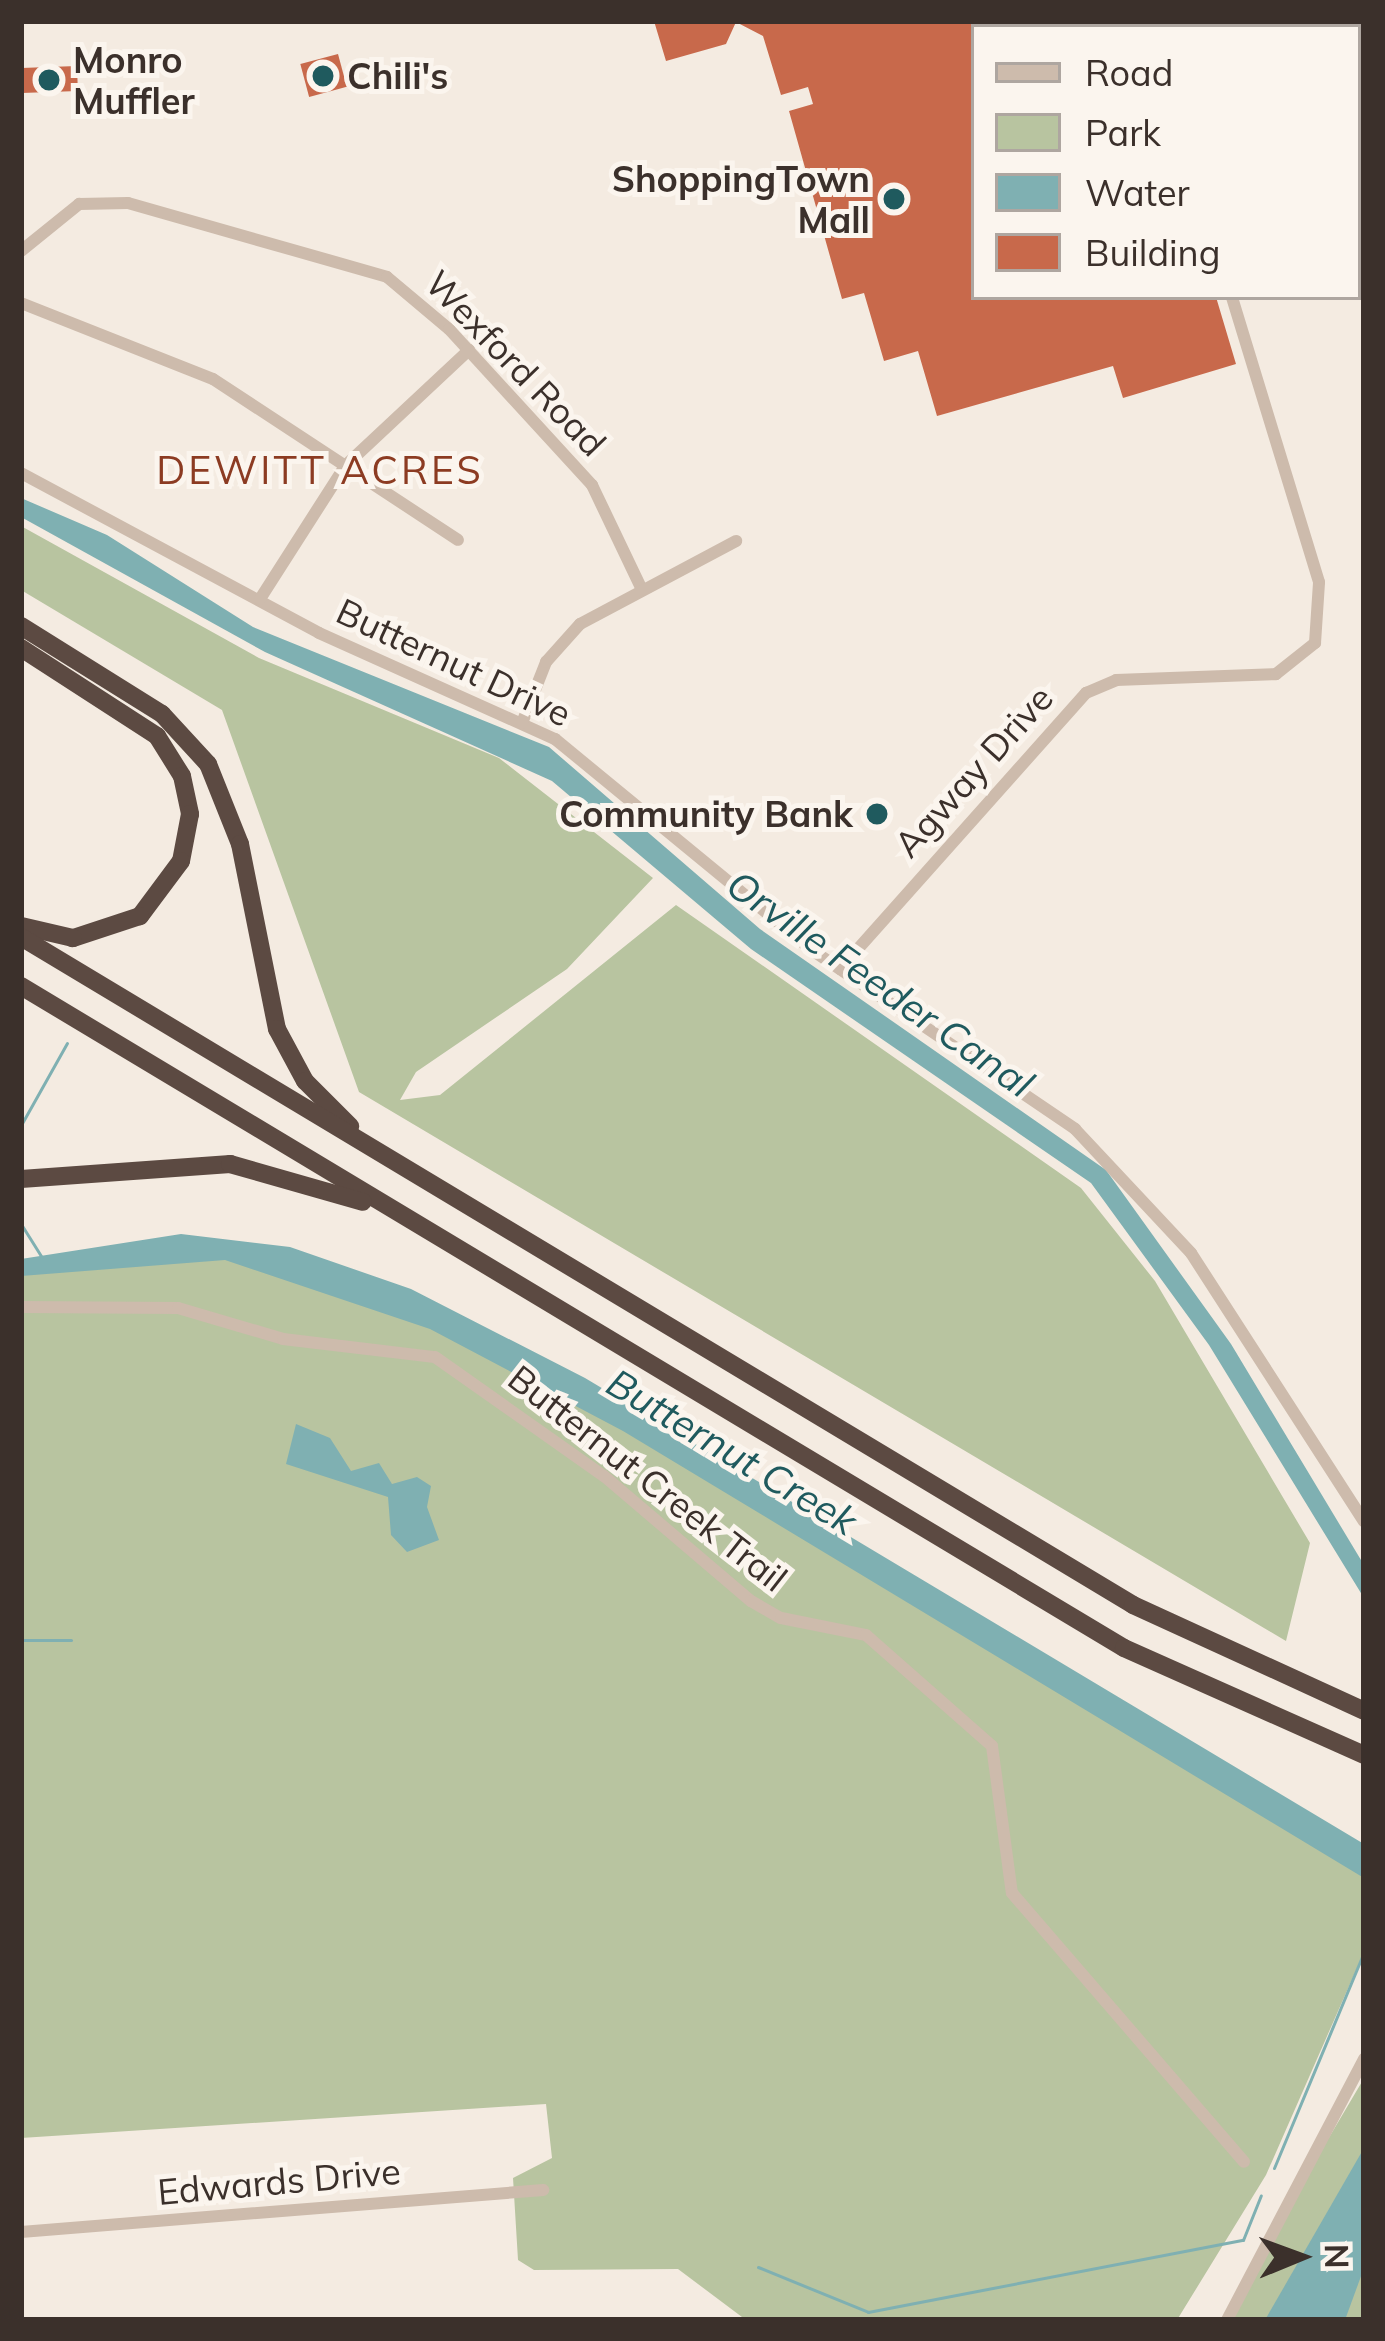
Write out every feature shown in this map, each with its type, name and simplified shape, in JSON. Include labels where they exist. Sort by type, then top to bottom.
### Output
[{"type":"highway","points":[[21,626],[162,714],[208,764],[241,844],[285,1047],[317,1094],[381,1153]]},
{"type":"highway","points":[[21,648],[157,736],[182,776],[190,814],[181,862],[140,916],[73,938],[21,926]]},
{"type":"highway","points":[[21,937],[1133,1605],[1364,1711]]},
{"type":"highway","points":[[21,986],[1124,1648],[1364,1756]]},
{"type":"highway","points":[[21,1179],[248,1166],[407,1220]]},
{"type":"street","name":"Wexford Road","points":[[21,251],[79,204],[170,212],[370,268],[469,350],[592,484],[642,590]]},
{"type":"street","name":"Agway Drive","points":[[840,969],[1086,693],[1116,680],[1276,674],[1315,644],[1319,582],[1233,300]]},
{"type":"street","points":[[21,303],[213,379],[458,540]]},
{"type":"street","points":[[260,598],[345,466],[469,350]]},
{"type":"street","name":"Butternut Drive","points":[[21,473],[377,662],[522,722],[572,751],[840,969],[1010,1081],[1130,1178],[1227,1305],[1364,1521]]},
{"type":"street","points":[[522,722],[553,651],[580,624],[736,541]]},
{"type":"street","name":"Butternut Creek Trail","points":[[21,1307],[178,1308],[283,1339],[435,1357],[604,1476],[751,1601],[781,1618],[866,1635],[992,1746],[1012,1893],[1244,2162]]},
{"type":"street","points":[[1227,2320],[1364,2059]]},
{"type":"street","name":"Edwards Drive","points":[[21,2232],[542,2190]]},
{"type":"green space","points":[[21,526],[259,658],[499,758],[653,878],[567,969],[416,1072],[400,1100],[440,1095],[676,905],[1081,1188],[1155,1281],[1310,1543],[1286,1641],[359,1092],[222,710],[21,590]]},
{"type":"green space","points":[[220,1249],[405,1302],[1364,1858],[1364,1952],[1266,2175],[1177,2320],[746,2320],[678,2269],[534,2270],[518,2260],[513,2178],[552,2158],[546,2104],[21,2138],[21,1268]]},
{"type":"green space","points":[[1363,2080],[1364,2320],[1221,2320]]},
{"type":"water","points":[[21,498],[107,535],[253,627],[549,747],[760,929],[1106,1170],[1231,1344],[1364,1565],[1364,1598],[1209,1345],[1091,1183],[751,949],[552,781],[265,652],[21,517]]},
{"type":"water","points":[[181,1234],[290,1247],[411,1289],[585,1378],[1364,1844],[1364,1878],[623,1431],[430,1329],[225,1260],[21,1276],[21,1259]]},
{"type":"water","points":[[296,1424],[330,1438],[351,1471],[379,1463],[392,1484],[417,1477],[431,1486],[427,1507],[439,1540],[407,1552],[391,1535],[388,1497],[286,1464]]},
{"type":"water","points":[[1364,2148],[1364,2268],[1345,2320],[1265,2320]]},
{"type":"building","name":"ShoppingTown Mall","points":[[654,21],[974,21],[971,300],[1217,300],[1236,364],[1123,398],[1113,366],[937,416],[918,351],[884,361],[864,293],[842,299],[789,111],[813,104],[808,87],[781,95],[763,36],[736,22],[726,44],[666,61]]},
{"type":"building","name":"Chili's","points":[[338,54],[347,87],[309,97],[300,64]]},
{"type":"building","name":"Monro Muffler","points":[[77,66],[78,91],[22,93],[21,68]]},
{"type":"waterway","points":[[21,1125],[67,1043]]},
{"type":"waterway","points":[[21,1224],[42,1257]]},
{"type":"waterway","points":[[21,1640],[71,1640]]},
{"type":"waterway","points":[[1274,2168],[1364,1952]]},
{"type":"waterway","points":[[758,2267],[868,2312],[1243,2240],[1261,2195]]},
{"type":"place","name":"Chili's","points":[[323,76]]},
{"type":"place","name":"Monro Muffler","points":[[49,80]]},
{"type":"place","name":"ShoppingTown Mall","points":[[894,199]]},
{"type":"place","name":"Community Bank","points":[[877,814]]},
{"type":"district","name":"DEWITT ACRES","points":[[320,470]]},
{"type":"water label","name":"Orville Feeder Canal","points":[[880,984]]},
{"type":"water label","name":"Butternut Creek","points":[[732,1452]]}]
